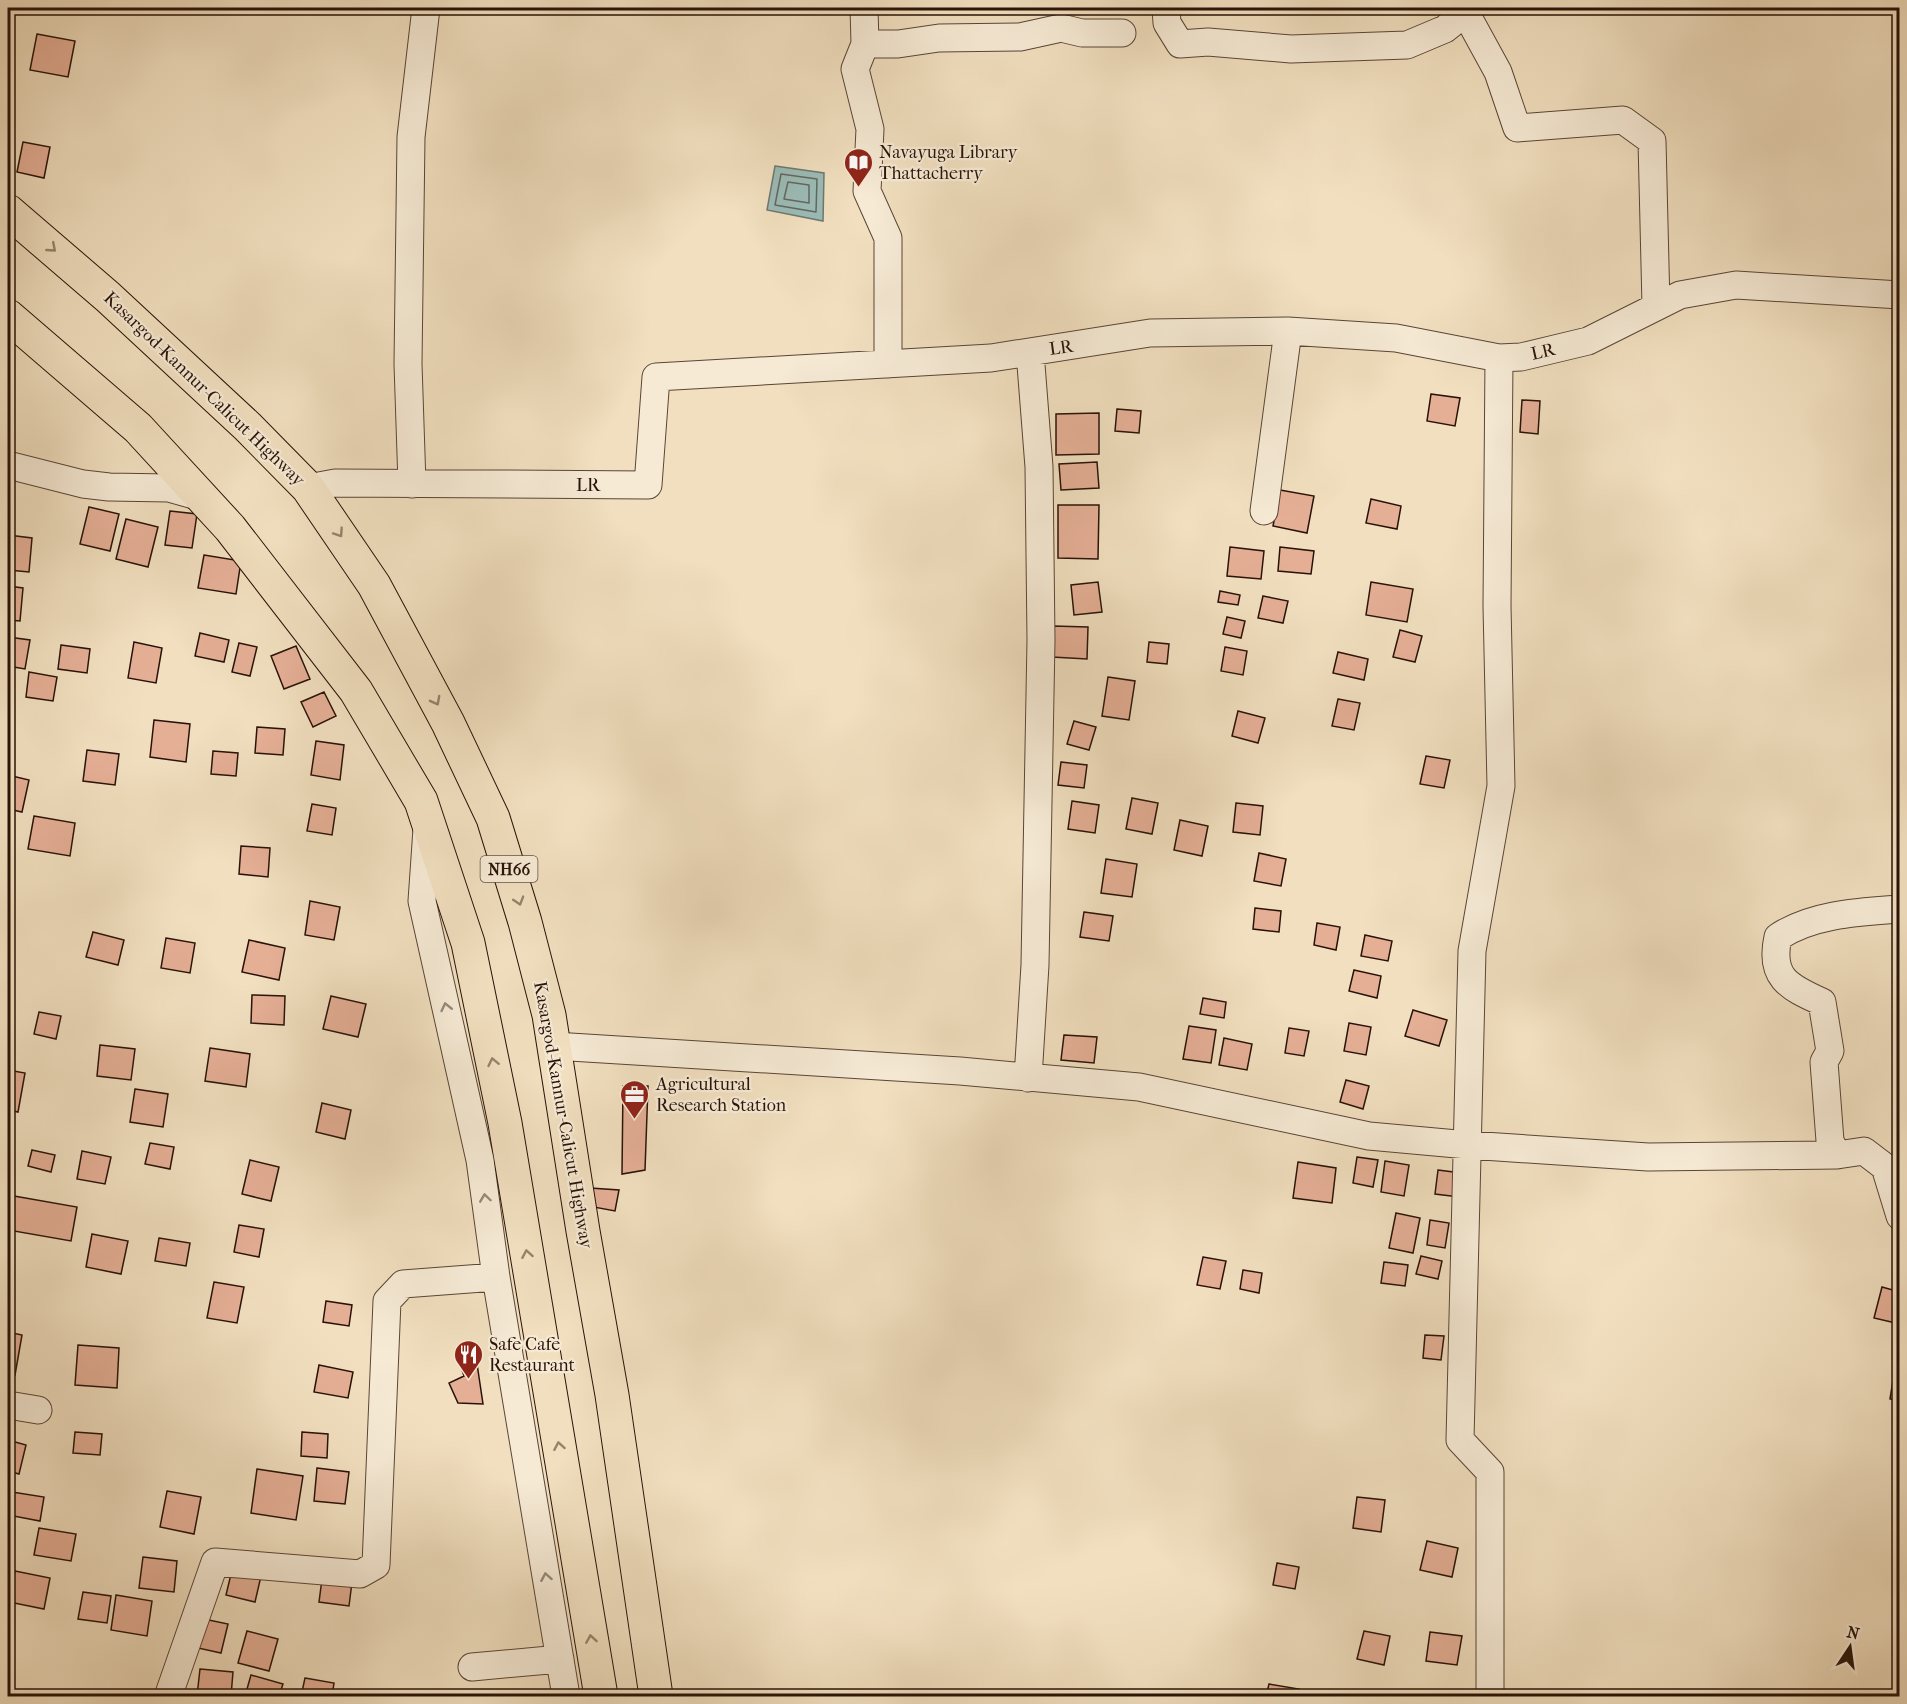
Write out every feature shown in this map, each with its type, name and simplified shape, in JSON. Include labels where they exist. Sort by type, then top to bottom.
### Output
[{"type":"highway","name":"Kasargod-Kannur-Calicut Highway","points":[[8,211],[108,297],[248,427],[308,488],[374,585],[448,723],[493,818],[525,922],[549,1015],[583,1231],[618,1429],[656,1696]]},
{"type":"highway","points":[[8,316],[138,428],[230,528],[356,691],[421,801],[468,943],[505,1123],[601,1696]]},
{"type":"street","points":[[412,484],[408,364],[411,137],[426,8]]},
{"type":"street","points":[[864,8],[864,44],[855,69],[870,129],[867,191],[888,238],[888,364]]},
{"type":"street","points":[[1167,8],[1167,23],[1180,44],[1208,42],[1291,49],[1407,45],[1445,29],[1464,10],[1498,72],[1518,128],[1623,120],[1652,141],[1656,306]]},
{"type":"street","points":[[864,44],[898,44],[939,38],[1020,37],[1061,28],[1082,33],[1122,33]]},
{"type":"street","name":"LR","points":[[308,488],[335,483],[648,485],[656,377],[991,358],[1150,333],[1288,331],[1396,338],[1499,358],[1521,357],[1588,341],[1680,295],[1737,285],[1899,295]]},
{"type":"street","points":[[1264,511],[1288,331]]},
{"type":"street","points":[[1028,1078],[1035,965],[1041,640],[1039,467],[1030,352]]},
{"type":"street","points":[[1490,1696],[1490,1472],[1460,1440],[1472,951],[1501,786],[1497,606],[1499,358]]},
{"type":"street","points":[[8,465],[83,484],[169,488],[201,497]]},
{"type":"street","points":[[428,821],[422,901],[480,1160],[496,1277],[566,1696]]},
{"type":"street","points":[[1837,1155],[1830,1141],[1824,1062],[1830,1051],[1822,1002],[1804,994],[1782,978],[1774,958],[1778,937],[1795,926],[1824,919],[1899,909]]},
{"type":"street","points":[[554,1046],[797,1060],[1139,1087],[1369,1136],[1467,1144],[1648,1158],[1837,1155],[1864,1151],[1892,1164],[1899,1216]]},
{"type":"street","points":[[172,1696],[171,1691],[215,1562],[360,1574],[376,1565],[387,1301],[403,1284],[496,1277]]},
{"type":"street","points":[[8,1404],[38,1410]]},
{"type":"street","points":[[472,1666],[560,1659]]},
{"type":"water","points":[[775,166],[824,173],[823,221],[767,210]]},
{"type":"building","points":[[37,34],[75,41],[68,77],[30,70]]},
{"type":"building","points":[[23,142],[50,147],[44,178],[17,172]]},
{"type":"building","points":[[1431,394],[1460,398],[1455,426],[1427,421]]},
{"type":"building","points":[[1522,400],[1540,401],[1538,434],[1520,432]]},
{"type":"building","points":[[1117,409],[1141,411],[1139,433],[1115,431]]},
{"type":"building","points":[[1099,413],[1099,454],[1056,455],[1056,414]]},
{"type":"building","points":[[1097,462],[1099,488],[1061,490],[1059,464]]},
{"type":"building","points":[[1280,490],[1314,496],[1307,533],[1273,526]]},
{"type":"building","points":[[1371,499],[1401,506],[1397,529],[1366,523]]},
{"type":"building","points":[[1058,505],[1099,505],[1098,559],[1058,558]]},
{"type":"building","points":[[89,507],[119,514],[110,551],[80,544]]},
{"type":"building","points":[[170,511],[197,514],[192,548],[165,545]]},
{"type":"building","points":[[126,519],[158,527],[148,567],[116,559]]},
{"type":"building","points":[[8,535],[32,538],[29,572],[8,570]]},
{"type":"building","points":[[1230,547],[1264,551],[1261,579],[1227,576]]},
{"type":"building","points":[[1280,547],[1314,551],[1311,574],[1278,571]]},
{"type":"building","points":[[204,555],[241,561],[236,594],[198,588]]},
{"type":"building","points":[[1098,582],[1102,612],[1074,615],[1071,585]]},
{"type":"building","points":[[1371,582],[1413,589],[1407,622],[1366,615]]},
{"type":"building","points":[[8,586],[23,588],[20,621],[8,620]]},
{"type":"building","points":[[1220,591],[1240,595],[1238,605],[1218,602]]},
{"type":"building","points":[[1263,596],[1288,601],[1283,623],[1258,618]]},
{"type":"building","points":[[1227,617],[1245,621],[1241,638],[1223,634]]},
{"type":"building","points":[[1053,626],[1088,627],[1087,659],[1052,657]]},
{"type":"building","points":[[1400,630],[1422,636],[1415,662],[1393,657]]},
{"type":"building","points":[[200,633],[229,640],[224,662],[195,656]]},
{"type":"building","points":[[8,637],[30,640],[25,669],[8,666]]},
{"type":"building","points":[[134,642],[162,648],[156,683],[128,678]]},
{"type":"building","points":[[1149,642],[1169,644],[1167,664],[1147,662]]},
{"type":"building","points":[[239,643],[257,647],[250,676],[232,672]]},
{"type":"building","points":[[61,645],[90,649],[87,673],[58,669]]},
{"type":"building","points":[[296,646],[310,679],[284,689],[271,656]]},
{"type":"building","points":[[1225,647],[1247,651],[1243,675],[1221,671]]},
{"type":"building","points":[[1338,652],[1368,659],[1364,680],[1333,673]]},
{"type":"building","points":[[29,672],[57,677],[53,701],[26,697]]},
{"type":"building","points":[[1108,677],[1135,681],[1129,720],[1102,716]]},
{"type":"building","points":[[324,692],[336,716],[313,727],[301,702]]},
{"type":"building","points":[[1338,699],[1360,703],[1354,730],[1332,726]]},
{"type":"building","points":[[1238,711],[1265,718],[1258,743],[1232,736]]},
{"type":"building","points":[[154,720],[190,724],[186,762],[150,757]]},
{"type":"building","points":[[1074,721],[1096,727],[1089,750],[1067,744]]},
{"type":"building","points":[[257,727],[285,729],[283,755],[255,753]]},
{"type":"building","points":[[316,741],[344,745],[340,780],[311,775]]},
{"type":"building","points":[[87,750],[119,754],[115,785],[83,781]]},
{"type":"building","points":[[213,751],[238,753],[236,776],[211,774]]},
{"type":"building","points":[[1426,756],[1450,760],[1444,788],[1420,784]]},
{"type":"building","points":[[1061,762],[1087,765],[1084,788],[1058,785]]},
{"type":"building","points":[[8,775],[29,780],[22,812],[8,809]]},
{"type":"building","points":[[1132,798],[1158,803],[1152,834],[1126,829]]},
{"type":"building","points":[[1072,801],[1099,805],[1095,833],[1068,829]]},
{"type":"building","points":[[1236,803],[1263,806],[1260,835],[1233,832]]},
{"type":"building","points":[[312,804],[336,808],[332,835],[307,831]]},
{"type":"building","points":[[34,816],[75,823],[70,856],[28,849]]},
{"type":"building","points":[[1180,820],[1208,826],[1202,856],[1174,850]]},
{"type":"building","points":[[241,846],[270,848],[268,877],[239,874]]},
{"type":"building","points":[[1259,853],[1286,859],[1281,886],[1254,881]]},
{"type":"building","points":[[1106,859],[1137,864],[1132,897],[1101,893]]},
{"type":"building","points":[[310,901],[340,907],[334,940],[305,935]]},
{"type":"building","points":[[1255,908],[1281,911],[1279,932],[1253,929]]},
{"type":"building","points":[[1084,912],[1113,916],[1109,941],[1080,937]]},
{"type":"building","points":[[1317,923],[1340,927],[1336,950],[1314,945]]},
{"type":"building","points":[[93,932],[124,940],[118,965],[86,957]]},
{"type":"building","points":[[1365,935],[1392,941],[1388,961],[1361,956]]},
{"type":"building","points":[[166,938],[195,943],[190,973],[161,968]]},
{"type":"building","points":[[249,940],[285,948],[279,980],[242,972]]},
{"type":"building","points":[[1354,970],[1381,976],[1377,998],[1349,991]]},
{"type":"building","points":[[252,995],[285,996],[284,1025],[251,1023]]},
{"type":"building","points":[[331,996],[366,1004],[358,1037],[323,1029]]},
{"type":"building","points":[[1203,998],[1226,1002],[1224,1018],[1200,1014]]},
{"type":"building","points":[[1413,1010],[1447,1020],[1439,1046],[1405,1036]]},
{"type":"building","points":[[39,1012],[61,1016],[56,1039],[34,1034]]},
{"type":"building","points":[[1349,1023],[1371,1027],[1366,1055],[1344,1051]]},
{"type":"building","points":[[1189,1026],[1216,1030],[1211,1063],[1183,1059]]},
{"type":"building","points":[[1289,1028],[1309,1031],[1304,1056],[1285,1053]]},
{"type":"building","points":[[1064,1035],[1097,1037],[1094,1063],[1061,1060]]},
{"type":"building","points":[[1224,1038],[1252,1044],[1247,1070],[1219,1065]]},
{"type":"building","points":[[100,1045],[135,1049],[131,1080],[97,1076]]},
{"type":"building","points":[[210,1048],[250,1054],[246,1087],[205,1081]]},
{"type":"building","points":[[8,1070],[25,1073],[18,1112],[8,1110]]},
{"type":"building","points":[[1346,1080],[1369,1086],[1363,1109],[1340,1102]]},
{"type":"building","name":"Agricultural Research Station","points":[[623,1086],[648,1086],[645,1170],[622,1174]]},
{"type":"building","points":[[135,1089],[168,1094],[163,1127],[130,1122]]},
{"type":"building","points":[[322,1103],[351,1110],[345,1139],[316,1132]]},
{"type":"building","points":[[150,1143],[174,1147],[170,1169],[145,1164]]},
{"type":"building","points":[[32,1150],[55,1155],[51,1172],[28,1166]]},
{"type":"building","points":[[82,1151],[111,1157],[105,1184],[77,1179]]},
{"type":"building","points":[[1357,1157],[1378,1160],[1373,1187],[1353,1183]]},
{"type":"building","points":[[250,1160],[279,1167],[271,1201],[242,1194]]},
{"type":"building","points":[[1385,1161],[1409,1165],[1404,1196],[1381,1192]]},
{"type":"building","points":[[1298,1162],[1336,1168],[1332,1203],[1293,1198]]},
{"type":"building","points":[[1438,1170],[1461,1173],[1459,1197],[1435,1194]]},
{"type":"building","points":[[590,1188],[619,1190],[615,1211],[588,1206]]},
{"type":"building","points":[[14,1196],[77,1207],[71,1241],[8,1230]]},
{"type":"building","points":[[1396,1213],[1420,1218],[1413,1253],[1389,1248]]},
{"type":"building","points":[[1430,1220],[1449,1223],[1445,1248],[1427,1245]]},
{"type":"building","points":[[239,1225],[264,1229],[259,1257],[234,1252]]},
{"type":"building","points":[[92,1234],[128,1241],[121,1274],[86,1267]]},
{"type":"building","points":[[159,1238],[190,1243],[186,1266],[155,1261]]},
{"type":"building","points":[[1421,1256],[1442,1261],[1438,1279],[1416,1274]]},
{"type":"building","points":[[1203,1257],[1226,1261],[1220,1289],[1197,1285]]},
{"type":"building","points":[[1384,1262],[1408,1265],[1405,1286],[1381,1283]]},
{"type":"building","points":[[1243,1270],[1262,1273],[1259,1293],[1240,1289]]},
{"type":"building","points":[[214,1282],[244,1287],[237,1323],[207,1318]]},
{"type":"building","points":[[1882,1287],[1900,1292],[1900,1324],[1874,1318]]},
{"type":"building","points":[[326,1301],[352,1305],[349,1326],[323,1322]]},
{"type":"building","points":[[8,1332],[22,1335],[15,1375],[8,1373]]},
{"type":"building","points":[[1425,1335],[1444,1336],[1441,1360],[1423,1358]]},
{"type":"building","points":[[78,1345],[119,1348],[117,1388],[75,1385]]},
{"type":"building","name":"Safe Cafe Restaurant","points":[[476,1357],[483,1404],[458,1403],[449,1383],[464,1376],[458,1358]]},
{"type":"building","points":[[319,1365],[353,1372],[348,1398],[314,1392]]},
{"type":"building","points":[[1895,1368],[1900,1368],[1900,1401],[1890,1399]]},
{"type":"building","points":[[75,1432],[102,1434],[100,1455],[73,1453]]},
{"type":"building","points":[[302,1432],[328,1434],[327,1458],[301,1456]]},
{"type":"building","points":[[8,1440],[26,1445],[19,1474],[8,1471]]},
{"type":"building","points":[[317,1468],[349,1472],[345,1504],[314,1501]]},
{"type":"building","points":[[257,1469],[303,1476],[296,1520],[251,1513]]},
{"type":"building","points":[[167,1491],[201,1497],[194,1534],[160,1527]]},
{"type":"building","points":[[12,1492],[44,1497],[40,1521],[8,1515]]},
{"type":"building","points":[[1357,1497],[1385,1500],[1381,1532],[1353,1528]]},
{"type":"building","points":[[39,1528],[76,1534],[71,1561],[34,1555]]},
{"type":"building","points":[[1427,1541],[1458,1548],[1452,1577],[1420,1570]]},
{"type":"building","points":[[143,1557],[177,1561],[174,1592],[139,1588]]},
{"type":"building","points":[[1277,1563],[1299,1567],[1295,1589],[1273,1585]]},
{"type":"building","points":[[232,1570],[261,1576],[255,1602],[226,1595]]},
{"type":"building","points":[[15,1571],[50,1578],[44,1609],[9,1602]]},
{"type":"building","points":[[322,1579],[352,1582],[349,1606],[319,1602]]},
{"type":"building","points":[[83,1592],[111,1596],[107,1623],[78,1619]]},
{"type":"building","points":[[116,1595],[152,1601],[147,1636],[111,1630]]},
{"type":"building","points":[[204,1619],[228,1624],[221,1653],[198,1648]]},
{"type":"building","points":[[247,1631],[278,1639],[269,1671],[238,1663]]},
{"type":"building","points":[[1364,1631],[1390,1636],[1384,1665],[1357,1659]]},
{"type":"building","points":[[1430,1632],[1462,1636],[1457,1665],[1426,1661]]},
{"type":"building","points":[[200,1669],[233,1672],[231,1696],[197,1696]]},
{"type":"building","points":[[251,1675],[283,1684],[279,1696],[245,1696]]},
{"type":"building","points":[[305,1678],[334,1683],[332,1696],[301,1696]]},
{"type":"building","points":[[1269,1684],[1299,1689],[1298,1696],[1266,1696]]},
{"type":"place","name":"Navayuga Library Thattacherry","points":[[858,188]]},
{"type":"place","name":"Agricultural Research Station","points":[[635,1120]]},
{"type":"place","name":"Safe Cafe Restaurant","points":[[468,1380]]}]
